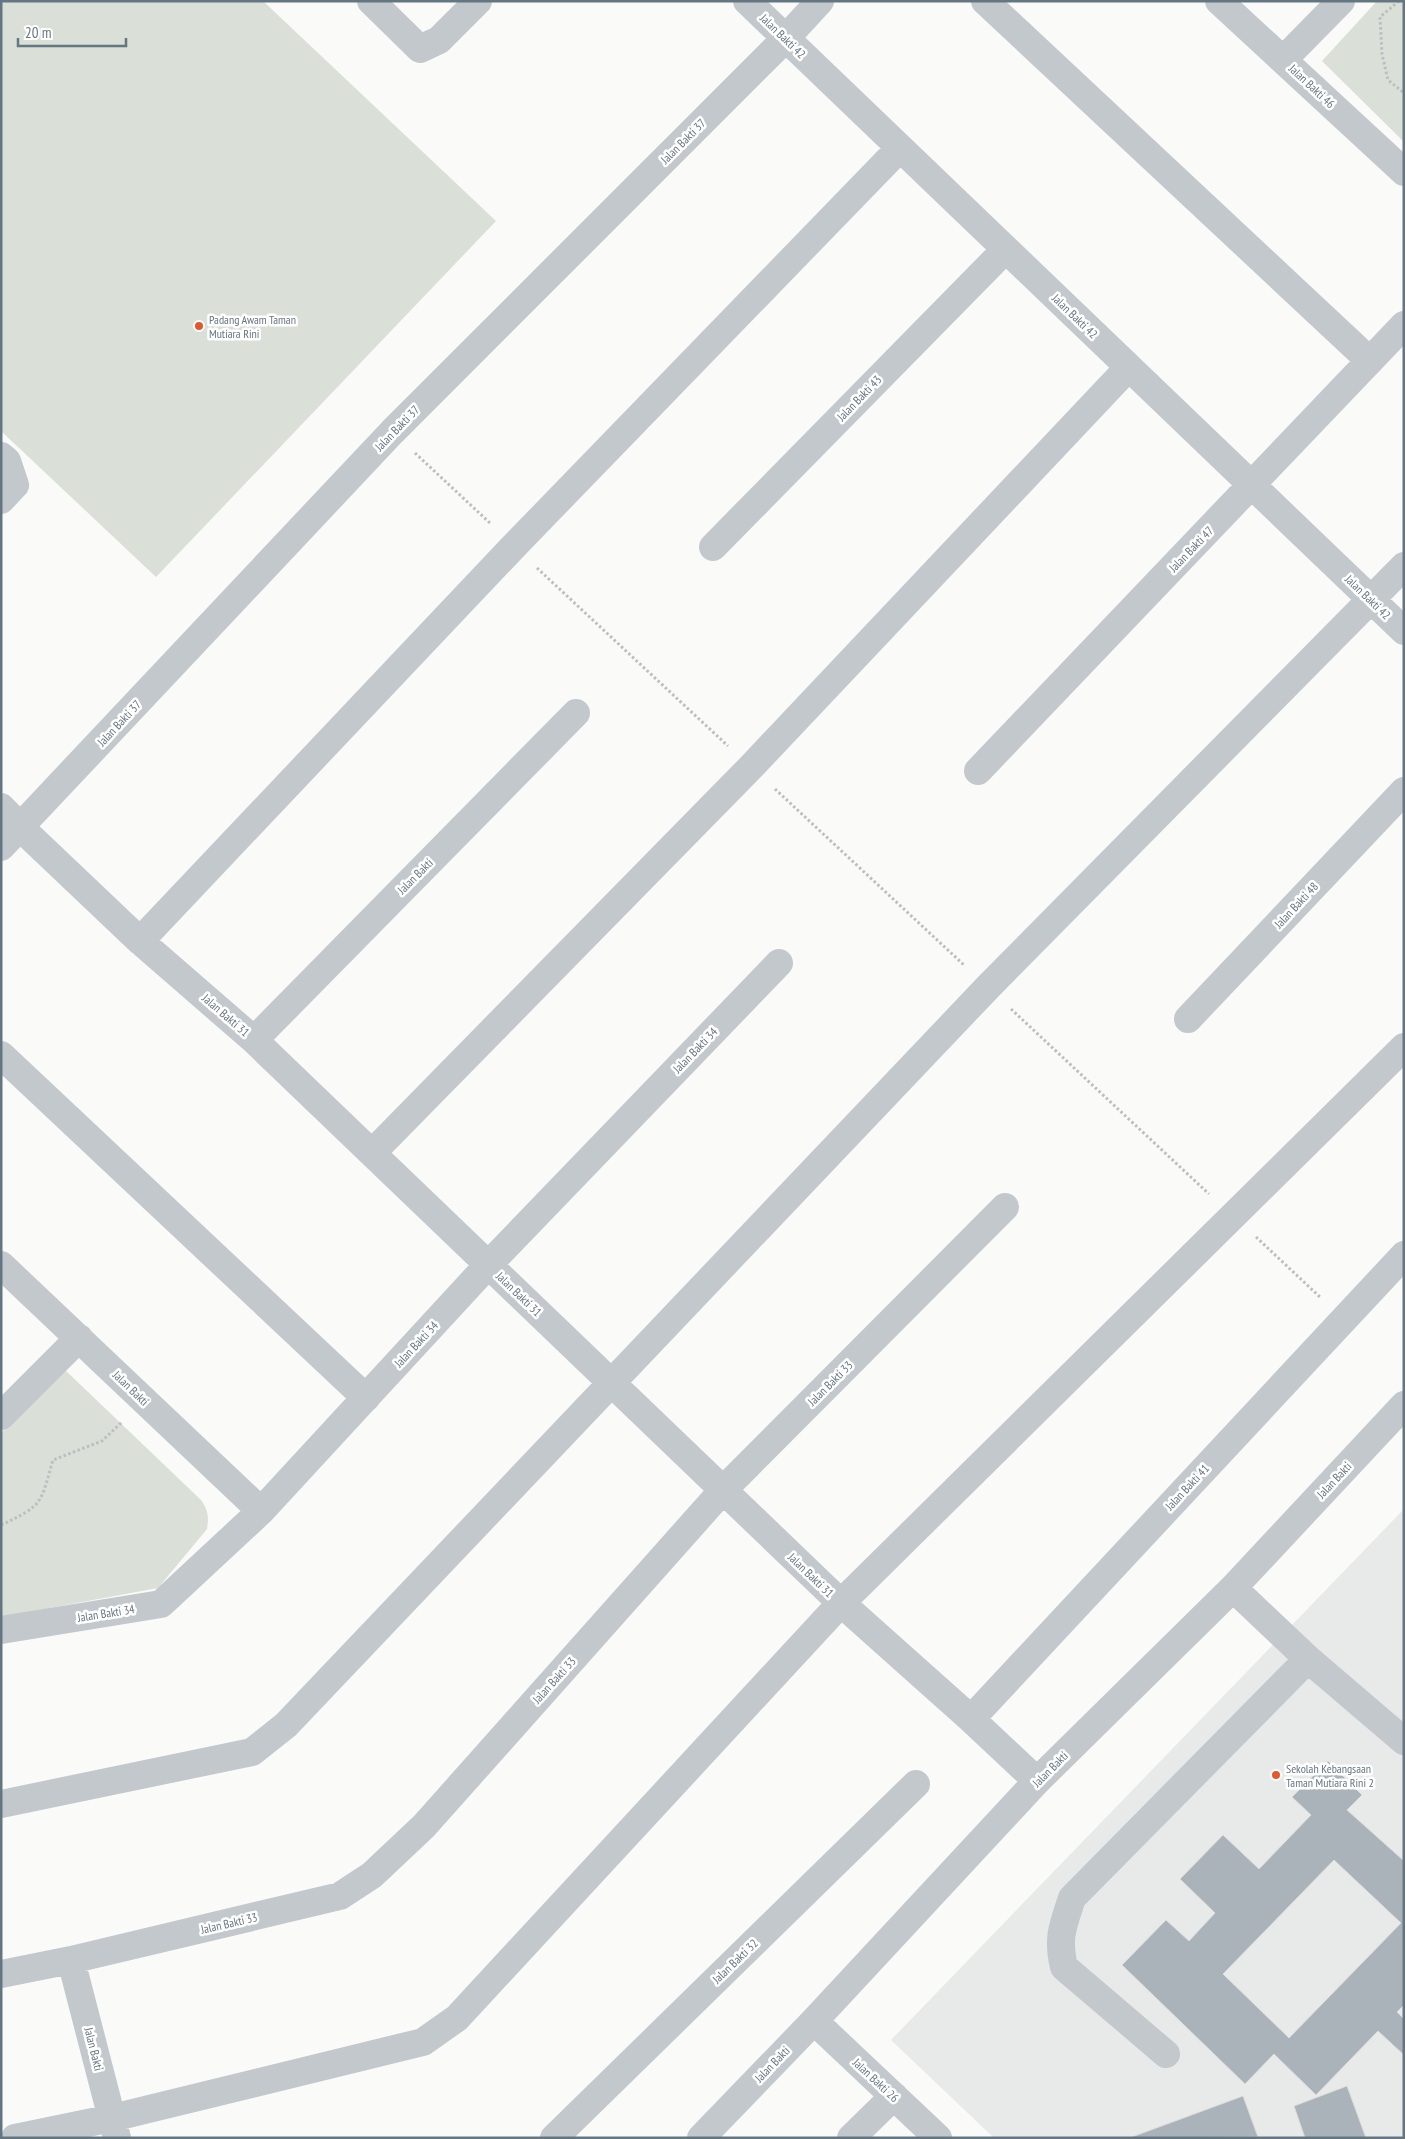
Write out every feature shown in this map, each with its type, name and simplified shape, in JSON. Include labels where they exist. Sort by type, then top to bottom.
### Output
[{"type":"street","points":[[370,1],[420,49],[439,40],[478,1]]},
{"type":"street","name":"Jalan Bakti 42","points":[[747,1],[1404,631]]},
{"type":"street","name":"Jalan Bakti 37","points":[[11,838],[392,432],[785,39],[820,1]]},
{"type":"street","points":[[985,1],[1370,360]]},
{"type":"street","name":"Jalan Bakti 46","points":[[1219,1],[1404,172]]},
{"type":"street","points":[[1283,60],[1341,1]]},
{"type":"street","points":[[140,940],[514,546],[900,148]]},
{"type":"street","name":"Jalan Bakti 43","points":[[714,547],[1005,250]]},
{"type":"street","name":"Jalan Bakti 47","points":[[978,772],[1404,325]]},
{"type":"street","points":[[372,1153],[751,767],[1128,368]]},
{"type":"street","points":[[1,456],[7,461],[14,485],[1,500]]},
{"type":"street","points":[[1,1804],[252,1752],[286,1725],[613,1384],[988,987],[1404,566]]},
{"type":"street","name":"Jalan Bakti","points":[[254,1040],[576,713]]},
{"type":"street","name":"Jalan Bakti 48","points":[[1188,1019],[1404,791]]},
{"type":"street","name":"Jalan Bakti 31","points":[[1,807],[11,838],[140,940],[254,1040],[841,1603],[971,1719],[1037,1781]]},
{"type":"street","name":"Jalan Bakti 34","points":[[1,1630],[161,1604],[261,1511],[488,1265],[779,963]]},
{"type":"street","points":[[15,2138],[114,2128],[423,2042],[457,2018],[841,1603],[1234,1217],[1404,1047]]},
{"type":"street","points":[[1,1055],[366,1398]]},
{"type":"street","name":"Jalan Bakti 33","points":[[1,1974],[71,1960],[340,1896],[372,1874],[424,1826],[723,1490],[1005,1207]]},
{"type":"street","name":"Jalan Bakti 41","points":[[971,1719],[1404,1255]]},
{"type":"street","name":"Jalan Bakti","points":[[1,1265],[261,1511]]},
{"type":"street","points":[[1,1416],[79,1338]]},
{"type":"street","name":"Jalan Bakti","points":[[701,2138],[814,2021],[1037,1781],[1233,1588],[1404,1405]]},
{"type":"street","points":[[1233,1588],[1308,1659],[1404,1741]]},
{"type":"street","points":[[1166,2054],[1064,1967],[1060,1947],[1062,1928],[1072,1898],[1308,1659]]},
{"type":"street","name":"Jalan Bakti 32","points":[[554,2138],[916,1784]]},
{"type":"street","name":"Jalan Bakti","points":[[71,1960],[114,2128]]},
{"type":"street","name":"Jalan Bakti 26","points":[[814,2021],[938,2138]]},
{"type":"street","points":[[851,2138],[894,2096]]},
{"type":"path","points":[[1400,1],[1380,17],[1380,26],[1382,54],[1388,80],[1404,93]]},
{"type":"path","points":[[392,432],[1344,1320]]},
{"type":"path","points":[[1,1525],[25,1515],[41,1501],[53,1460],[102,1441],[144,1400]]},
{"type":"shaded area","name":"Padang Awam Taman Mutiara Rini","points":[[1,1],[263,1],[496,221],[156,577],[1,431]]},
{"type":"shaded area","points":[[1377,1],[1404,1],[1404,142],[1322,61]]},
{"type":"shaded area","points":[[65,1370],[201,1500],[207,1514],[207,1529],[158,1588],[1,1617],[1,1433]]},
{"type":"shaded area","name":"Sekolah Kebangsaan Taman Mutiara Rini 2","points":[[1404,1509],[1404,2138],[994,2138],[891,2040]]},
{"type":"building","points":[[1328,1761],[1362,1795],[1347,1810],[1404,1861],[1404,2005],[1397,2012],[1404,2019],[1404,2055],[1378,2031],[1316,2095],[1274,2054],[1245,2084],[1122,1965],[1166,1920],[1189,1941],[1215,1913],[1180,1879],[1223,1835],[1259,1869],[1311,1815],[1292,1797]],"holes":[[[1334,1860],[1401,1923],[1289,2038],[1223,1974]]]},
{"type":"building","points":[[1347,2086],[1366,2138],[1305,2138],[1294,2106]]},
{"type":"building","points":[[1243,2096],[1258,2137],[1129,2138]]},
{"type":"place","name":"Padang Awam Taman Mutiara Rini","points":[[199,326]]},
{"type":"place","name":"Sekolah Kebangsaan Taman Mutiara Rini 2","points":[[1276,1775]]}]
